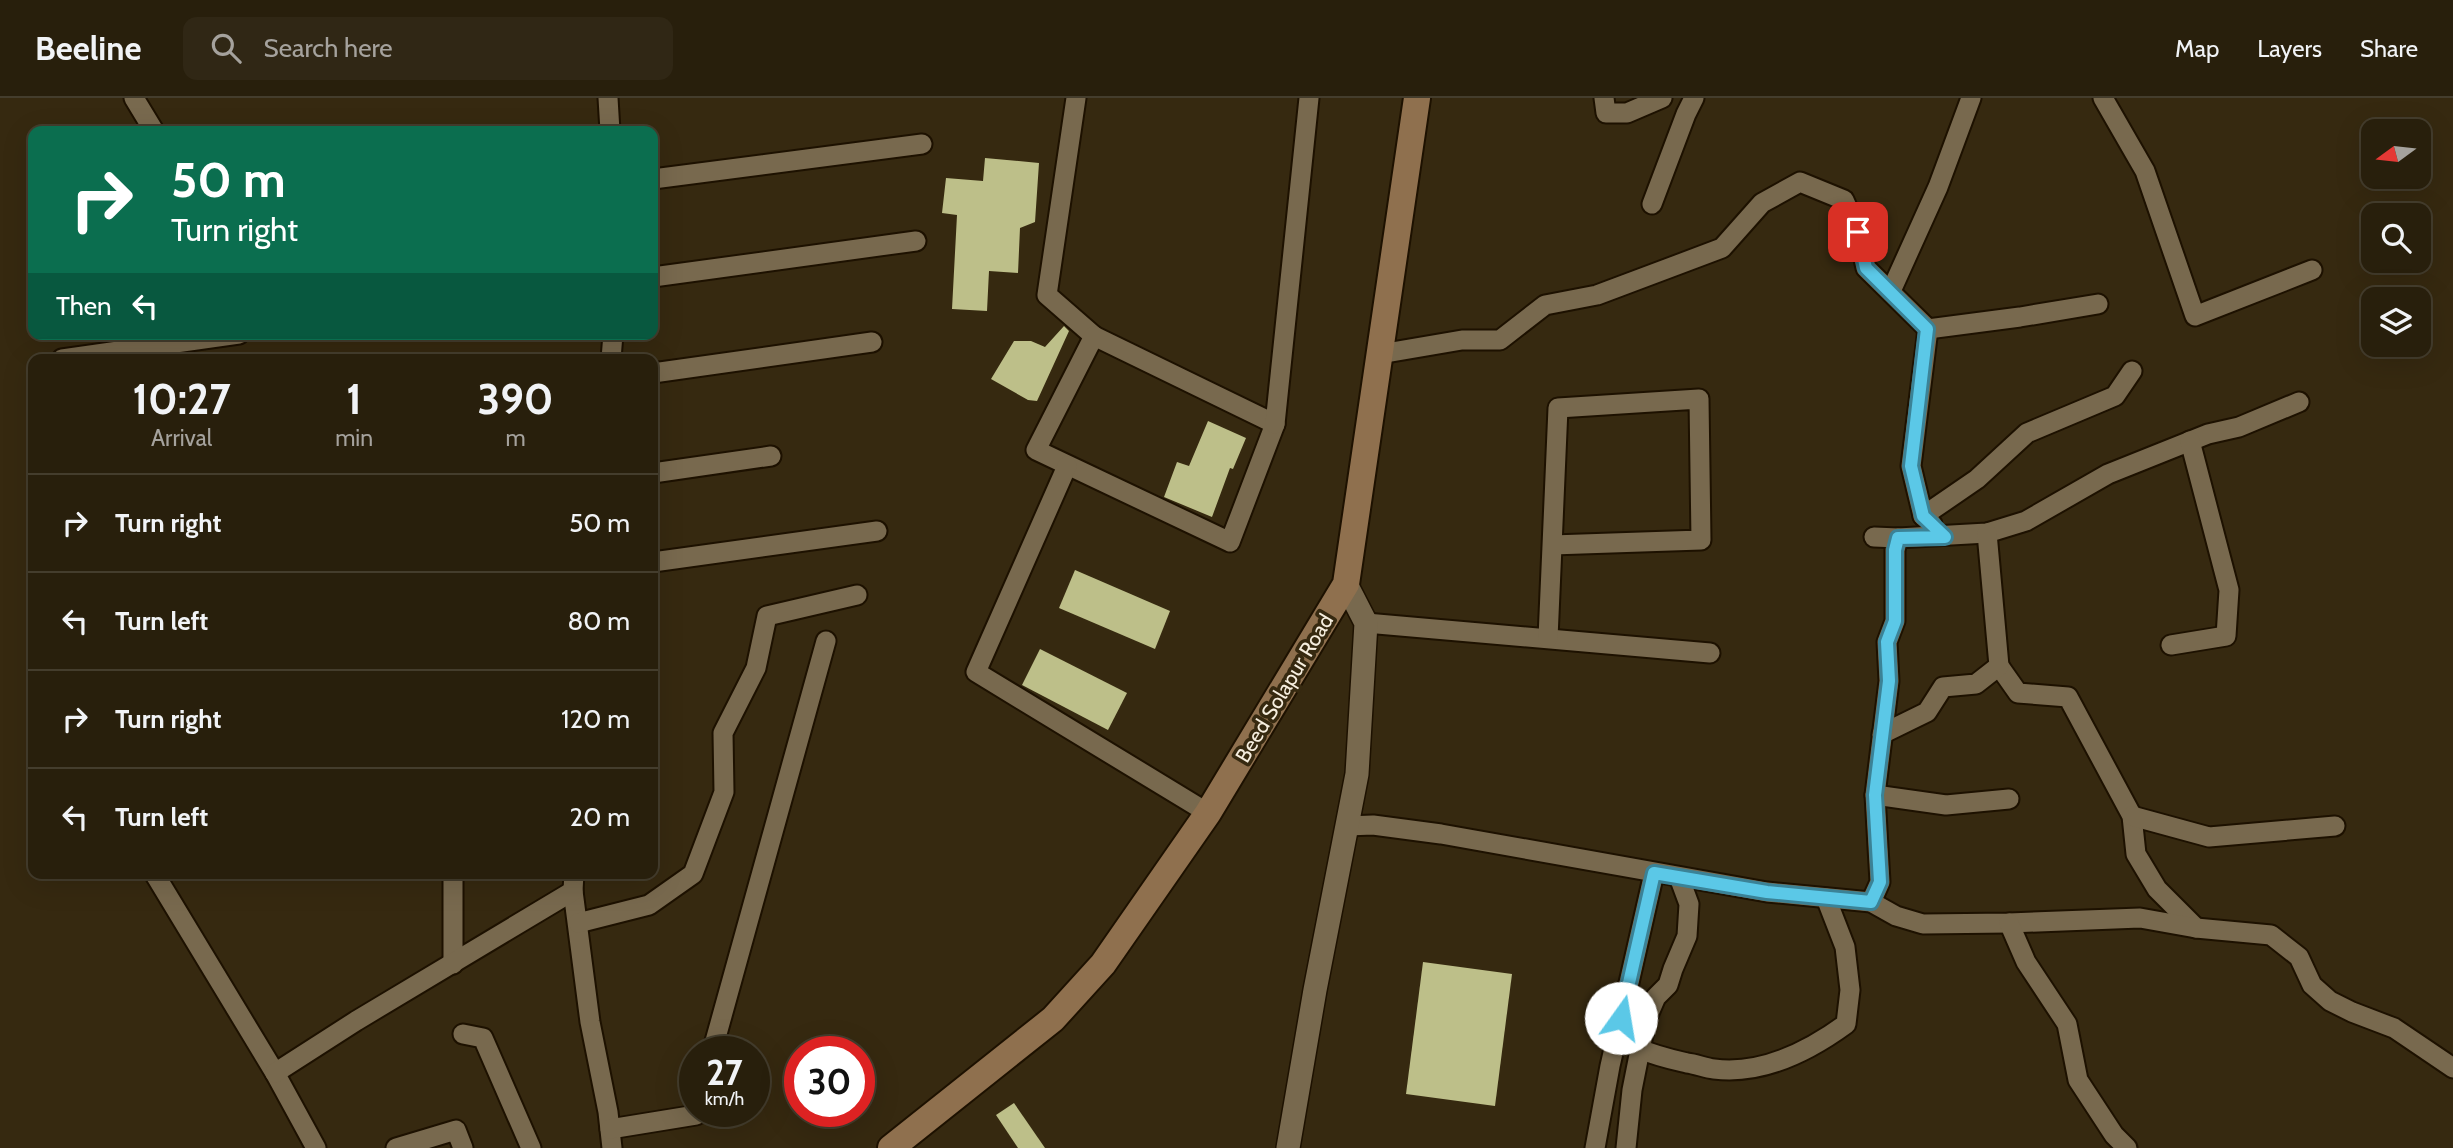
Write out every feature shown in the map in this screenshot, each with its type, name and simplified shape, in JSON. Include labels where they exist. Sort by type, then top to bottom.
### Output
[{"type":"main road","name":"Beed Solapur Road","points":[[891,1148],[1053,1019],[1103,964],[1208,813],[1346,584],[1417,98]]},
{"type":"street","points":[[134,98],[152,126]]},
{"type":"street","points":[[608,98],[610,126]]},
{"type":"street","points":[[1076,98],[1048,295],[1094,336],[1275,424]]},
{"type":"street","points":[[1094,336],[1036,450],[1230,542],[1275,424],[1309,98]]},
{"type":"street","points":[[1604,98],[1606,113],[1627,113],[1662,98]]},
{"type":"street","points":[[1652,204],[1694,98]]},
{"type":"street","points":[[1891,291],[1938,187],[1971,98]]},
{"type":"street","points":[[2104,98],[2144,170],[2194,316],[2312,270]]},
{"type":"street","points":[[658,178],[922,144]]},
{"type":"street","points":[[1380,354],[1462,340],[1500,340],[1545,305],[1597,295],[1722,248],[1762,203],[1800,182],[1844,200],[1858,232],[1866,268],[1927,329]]},
{"type":"street","points":[[658,276],[916,241]]},
{"type":"street","points":[[1927,329],[2098,304]]},
{"type":"street","points":[[1927,329],[1911,466],[1923,516],[1945,537]]},
{"type":"street","points":[[97,354],[197,340]]},
{"type":"street","points":[[658,372],[872,342]]},
{"type":"street","points":[[1923,516],[1977,478],[2027,433],[2115,396],[2132,371]]},
{"type":"street","points":[[1548,638],[1552,545],[1558,408],[1699,399],[1701,540],[1552,545]]},
{"type":"street","points":[[1874,537],[1945,537],[1987,533],[2026,521],[2108,474],[2190,441],[2239,427],[2299,401]]},
{"type":"street","points":[[2171,645],[2226,636],[2229,590],[2190,441]]},
{"type":"street","points":[[658,472],[771,456]]},
{"type":"street","points":[[1067,466],[976,672],[1208,813]]},
{"type":"street","points":[[658,561],[877,531]]},
{"type":"street","points":[[1987,533],[1999,666],[2018,693],[2068,697],[2132,816],[2136,855],[2157,888],[2196,928]]},
{"type":"street","points":[[1871,902],[1880,882],[1875,795],[1889,681],[1887,642],[1895,621],[1895,550],[1898,538]]},
{"type":"street","points":[[1288,1148],[1315,990],[1357,774],[1366,622],[1346,584]]},
{"type":"street","points":[[578,923],[649,905],[693,874],[724,792],[723,733],[756,667],[767,616],[857,595]]},
{"type":"street","points":[[1366,622],[1710,653]]},
{"type":"street","points":[[716,1036],[826,641]]},
{"type":"street","points":[[1882,734],[1927,712],[1943,687],[1976,684],[1999,666]]},
{"type":"street","points":[[1875,795],[1946,805],[2009,799]]},
{"type":"street","points":[[2132,816],[2209,837],[2335,826]]},
{"type":"street","points":[[1347,827],[1373,825],[1441,834],[1767,892],[1871,902],[1896,916],[1923,924],[2140,918],[2196,928],[2271,936],[2299,957],[2312,985],[2330,1001],[2393,1028],[2453,1068]]},
{"type":"street","points":[[1595,1148],[1610,1066],[1654,873]]},
{"type":"street","points":[[1626,1148],[1632,1090],[1646,1020],[1656,997],[1668,985],[1687,936],[1689,904],[1679,877]]},
{"type":"street","points":[[158,879],[275,1073],[316,1148]]},
{"type":"street","points":[[453,879],[453,964]]},
{"type":"street","points":[[275,1073],[356,1020],[453,964],[574,882],[590,1022],[611,1138],[679,1120]]},
{"type":"street","points":[[1640,1049],[1660,1058],[1714,1069],[1745,1068],[1775,1062],[1821,1042],[1846,1024],[1850,990],[1845,947],[1826,898]]},
{"type":"street","points":[[2009,923],[2026,962],[2067,1024],[2078,1080],[2114,1135],[2127,1148]]},
{"type":"street","points":[[463,1034],[483,1038],[531,1148]]},
{"type":"street","points":[[396,1148],[456,1130],[463,1148]]},
{"type":"building","points":[[985,158],[1039,163],[1035,222],[1020,228],[1018,273],[989,271],[987,311],[952,309],[957,215],[942,213],[946,178],[983,181]]},
{"type":"building","points":[[1064,326],[1069,331],[1037,401],[1028,400],[991,379],[1014,341],[1031,341],[1045,347]]},
{"type":"building","points":[[1208,421],[1246,438],[1233,469],[1230,468],[1212,517],[1164,497],[1177,462],[1189,466]]},
{"type":"building","points":[[1075,570],[1170,611],[1155,649],[1059,608]]},
{"type":"building","points":[[1040,649],[1127,693],[1108,730],[1022,685]]},
{"type":"building","points":[[1423,962],[1512,974],[1495,1106],[1406,1094]]},
{"type":"building","points":[[1014,1103],[1045,1148],[1018,1148],[996,1115]]},
{"type":"route","points":[[1621,1018],[1654,873],[1767,892],[1871,902],[1880,882],[1875,795],[1889,681],[1887,642],[1895,621],[1895,550],[1898,538],[1945,537],[1923,516],[1911,466],[1927,329],[1866,268],[1858,232]]}]
